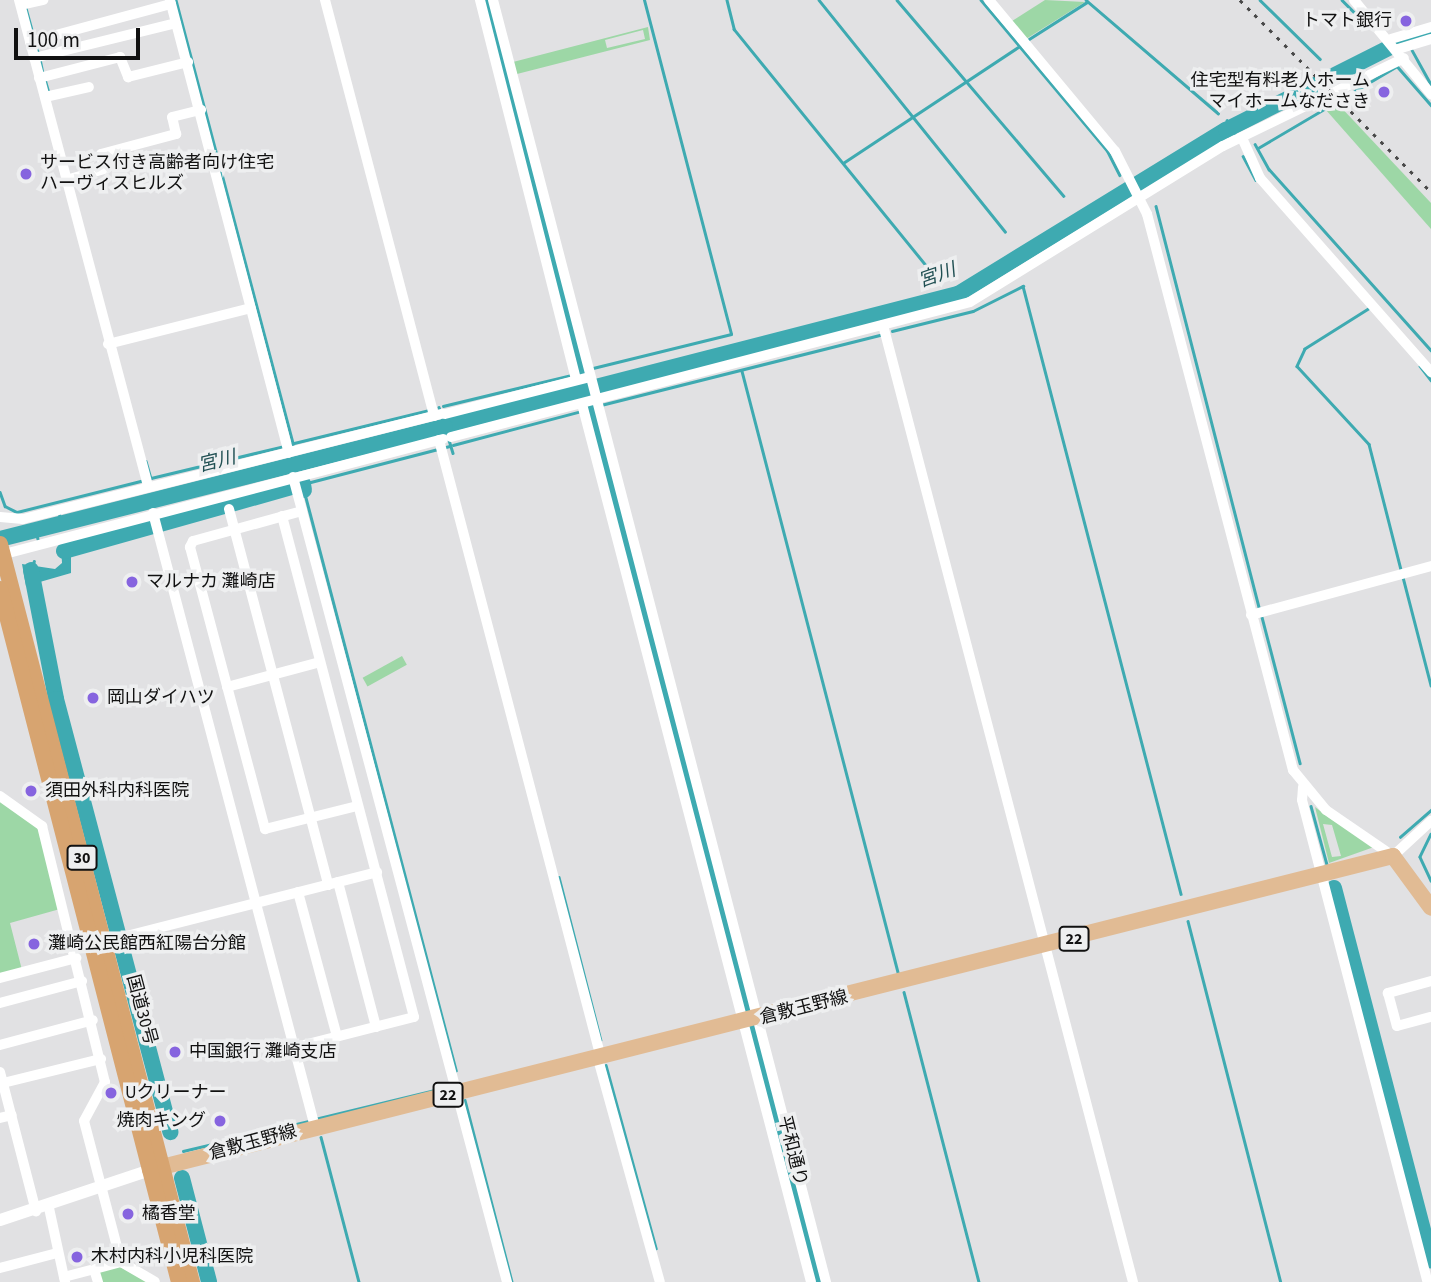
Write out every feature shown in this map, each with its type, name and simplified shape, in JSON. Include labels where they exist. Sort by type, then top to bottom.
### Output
[{"type":"highway","name":"国道30号","points":[[1,551],[108,941],[179,1282]]},
{"type":"highway","name":"国道30号","points":[[0,589],[108,941]]},
{"type":"highway","name":"国道30号","points":[[156,1169],[192,1282]]},
{"type":"main road","name":"倉敷玉野線","points":[[156,1169],[314,1122],[599,1054],[751,1022],[1045,941],[1322,871],[1393,856]]},
{"type":"main road","points":[[1393,856],[1431,908]]},
{"type":"street","points":[[43,0],[23,3],[146,482]]},
{"type":"street","points":[[325,0],[437,412]]},
{"type":"street","points":[[480,0],[590,405],[751,1022],[811,1282]]},
{"type":"street","points":[[493,0],[582,378]]},
{"type":"street","points":[[989,0],[1092,122],[1129,178],[1139,199],[1257,614],[1285,749],[1303,787],[1322,871],[1429,1282]]},
{"type":"street","points":[[1354,0],[1391,38],[1431,94]]},
{"type":"street","points":[[33,41],[171,2],[288,448]]},
{"type":"street","points":[[38,58],[176,23]]},
{"type":"street","points":[[1391,38],[1431,27]]},
{"type":"street","points":[[1,551],[155,519],[970,302],[1139,199],[1431,39]]},
{"type":"street","points":[[42,77],[120,57],[128,78],[188,62]]},
{"type":"street","points":[[48,96],[89,87]]},
{"type":"street","points":[[70,179],[104,169],[101,154],[176,134],[172,117],[201,110]]},
{"type":"street","points":[[1243,140],[1260,178],[1431,372]]},
{"type":"street","points":[[111,343],[251,308]]},
{"type":"street","points":[[883,325],[1133,1282]]},
{"type":"street","points":[[0,517],[58,510],[146,482],[582,378]]},
{"type":"street","points":[[590,405],[751,1022]]},
{"type":"street","points":[[444,442],[599,1054],[660,1282]]},
{"type":"street","points":[[295,483],[507,1282]]},
{"type":"street","points":[[229,509],[311,818],[376,1027]]},
{"type":"street","points":[[302,510],[192,541],[190,547],[265,829],[358,806]]},
{"type":"street","points":[[282,516],[414,1017],[296,1047]]},
{"type":"street","points":[[155,519],[314,1122]]},
{"type":"street","points":[[1257,614],[1431,566]]},
{"type":"street","points":[[227,687],[320,662]]},
{"type":"street","points":[[1303,787],[1326,810],[1393,856],[1431,821]]},
{"type":"street","points":[[0,796],[42,826],[93,1020],[105,1082],[84,1121],[121,1262]]},
{"type":"street","points":[[108,941],[377,872]]},
{"type":"street","points":[[298,892],[337,1037]]},
{"type":"street","points":[[0,978],[76,958]]},
{"type":"street","points":[[0,1003],[82,981]]},
{"type":"street","points":[[1431,981],[1388,993],[1397,1026],[1431,1017]]},
{"type":"street","points":[[0,1045],[93,1020]]},
{"type":"street","name":"平和通り","points":[[751,1022],[826,1282]]},
{"type":"street","points":[[3,1083],[101,1059]]},
{"type":"street","points":[[0,1072],[64,1279],[121,1262],[155,1282]]},
{"type":"street","points":[[0,1118],[12,1115]]},
{"type":"street","points":[[0,1220],[43,1209],[102,1184],[156,1169]]},
{"type":"street","points":[[0,1268],[57,1254]]},
{"type":"street","points":[[94,1269],[98,1282]]},
{"type":"green space","points":[[1045,0],[1085,2],[1026,39],[1012,21]]},
{"type":"green space","points":[[648,27],[650,40],[517,74],[513,62]],"holes":[[[643,30],[645,39],[607,48],[605,40]]]},
{"type":"green space","points":[[1337,103],[1431,203],[1431,229],[1326,110]]},
{"type":"green space","points":[[402,656],[407,665],[367,687],[363,678]]},
{"type":"green space","points":[[0,799],[39,825],[60,909],[10,923],[22,970],[0,975]]},
{"type":"green space","points":[[1315,807],[1374,847],[1329,863]],"holes":[[[1323,824],[1332,825],[1341,856],[1332,857]]]},
{"type":"green space","points":[[119,1266],[147,1282],[100,1282],[97,1271]]},
{"type":"water","points":[[80,539],[71,554],[71,573],[26,586],[22,564],[55,569],[62,563],[61,545]]},
{"type":"waterway","points":[[176,0],[293,444]]},
{"type":"waterway","points":[[487,0],[818,1282]]},
{"type":"waterway","points":[[593,368],[731,334],[644,0]]},
{"type":"waterway","points":[[727,0],[734,29],[941,284]]},
{"type":"waterway","points":[[819,0],[1005,231]]},
{"type":"waterway","points":[[897,0],[1064,196]]},
{"type":"waterway","points":[[981,0],[1107,150],[1120,175]]},
{"type":"waterway","points":[[1086,0],[1218,113]]},
{"type":"waterway","points":[[1260,0],[1320,59]]},
{"type":"waterway","points":[[1342,0],[1362,20]]},
{"type":"waterway","points":[[1029,39],[1087,2]]},
{"type":"waterway","points":[[26,8],[38,52]]},
{"type":"waterway","name":"宮川","points":[[1402,41],[1431,33]]},
{"type":"waterway","points":[[843,163],[1021,45]]},
{"type":"waterway","name":"宮川","points":[[448,425],[958,294],[1226,130],[1390,47]]},
{"type":"waterway","points":[[1412,50],[1431,84]]},
{"type":"waterway","points":[[40,59],[43,73]]},
{"type":"waterway","points":[[1258,148],[1397,66],[1431,105]]},
{"type":"waterway","points":[[45,79],[49,93]]},
{"type":"waterway","name":"宮川","points":[[1227,120],[1235,134]]},
{"type":"waterway","points":[[1255,144],[1269,169],[1431,350]]},
{"type":"waterway","points":[[1243,156],[1256,180]]},
{"type":"waterway","name":"宮川","points":[[1144,181],[1147,186]]},
{"type":"waterway","points":[[1156,206],[1260,610]]},
{"type":"waterway","points":[[892,331],[973,311],[1023,286],[1181,894]]},
{"type":"waterway","name":"宮川","points":[[947,291],[951,296]]},
{"type":"waterway","points":[[1370,308],[1305,349],[1297,366],[1369,444],[1401,570]]},
{"type":"waterway","points":[[601,405],[883,334]]},
{"type":"waterway","points":[[1420,366],[1431,380]]},
{"type":"waterway","points":[[742,371],[899,976]]},
{"type":"waterway","points":[[443,406],[571,375]]},
{"type":"waterway","points":[[439,407],[453,453]]},
{"type":"waterway","points":[[290,444],[430,410]]},
{"type":"waterway","points":[[453,445],[582,411]]},
{"type":"waterway","name":"宮川","points":[[0,539],[445,426]]},
{"type":"waterway","points":[[151,478],[284,446]]},
{"type":"waterway","points":[[303,484],[450,446]]},
{"type":"waterway","points":[[146,461],[151,478]]},
{"type":"waterway","points":[[0,492],[5,506],[17,512],[144,480]]},
{"type":"waterway","points":[[64,551],[303,484],[304,490]]},
{"type":"waterway","points":[[304,490],[456,1070]]},
{"type":"waterway","name":"宮川","points":[[59,512],[63,529]]},
{"type":"waterway","points":[[36,531],[38,539]]},
{"type":"waterway","points":[[31,570],[34,561]]},
{"type":"waterway","points":[[31,570],[56,699],[170,1132]]},
{"type":"waterway","points":[[1403,577],[1431,685]]},
{"type":"waterway","points":[[1262,617],[1300,763]]},
{"type":"waterway","points":[[1311,806],[1328,868]]},
{"type":"waterway","points":[[1400,837],[1431,810]]},
{"type":"waterway","points":[[1431,834],[1420,857],[1431,881]]},
{"type":"waterway","points":[[559,877],[601,1040]]},
{"type":"waterway","points":[[1334,888],[1431,1261]]},
{"type":"waterway","points":[[1188,921],[1281,1282]]},
{"type":"waterway","points":[[904,992],[979,1282]]},
{"type":"waterway","points":[[606,1065],[656,1248]]},
{"type":"waterway","points":[[315,1119],[451,1086]]},
{"type":"waterway","points":[[465,1100],[512,1282]]},
{"type":"waterway","points":[[183,1151],[309,1121]]},
{"type":"waterway","points":[[321,1137],[359,1282]]},
{"type":"waterway","points":[[182,1178],[209,1282]]},
{"type":"railway","points":[[1240,0],[1431,192]]},
{"type":"place","name":"トマト銀行","points":[[1406,21]]},
{"type":"place","name":"住宅型有料老人ホーム マイホームなださき","points":[[1384,92]]},
{"type":"place","name":"サービス付き高齢者向け住宅 ハーヴィスヒルズ","points":[[26,174]]},
{"type":"place","name":"マルナカ 灘崎店","points":[[132,582]]},
{"type":"place","name":"岡山ダイハツ","points":[[93,698]]},
{"type":"place","name":"須田外科内科医院","points":[[31,791]]},
{"type":"place","name":"灘崎公民館西紅陽台分館","points":[[34,944]]},
{"type":"place","name":"中国銀行 灘崎支店","points":[[175,1052]]},
{"type":"place","name":"Uクリーナー","points":[[111,1093]]},
{"type":"place","name":"焼肉キング","points":[[220,1121]]},
{"type":"place","name":"橘香堂","points":[[128,1214]]},
{"type":"place","name":"木村内科小児科医院","points":[[77,1257]]}]
